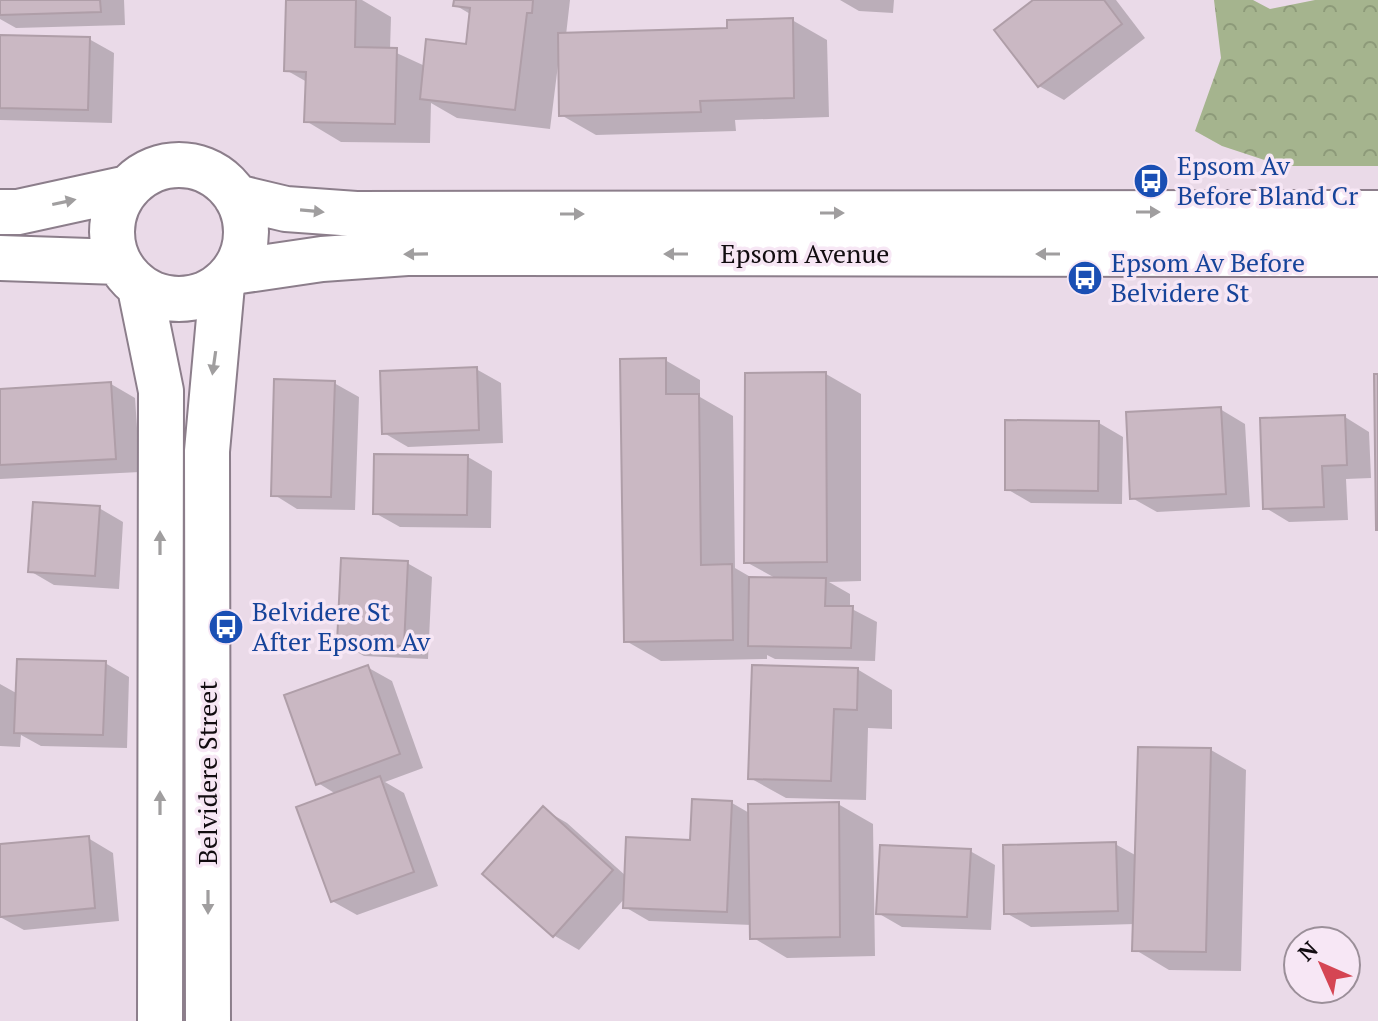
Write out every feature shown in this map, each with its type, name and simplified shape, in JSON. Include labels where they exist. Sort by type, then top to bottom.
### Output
[{"type":"street","points":[[0,212],[18,212],[128,188],[145,175],[164,167],[185,166],[206,170],[222,180],[236,197],[246,237],[228,279],[181,299],[129,275],[0,258]]},
{"type":"street","points":[[128,188],[113,222],[112,243],[129,275]]},
{"type":"street","name":"Epsom Avenue","points":[[236,197],[286,209],[356,214],[1378,213]]},
{"type":"street","name":"Epsom Avenue","points":[[228,279],[322,259],[407,253],[1378,254]]},
{"type":"street","name":"Belvidere Street","points":[[129,275],[161,391],[160,1021]]},
{"type":"street","name":"Belvidere Street","points":[[208,1021],[207,451],[228,279]]},
{"type":"green space","points":[[1214,0],[1253,0],[1270,9],[1315,0],[1378,0],[1378,166],[1283,166],[1222,146],[1195,131],[1221,58]]},
{"type":"building","points":[[0,0],[100,0],[101,12],[0,15]]},
{"type":"building","points":[[286,0],[356,0],[355,47],[397,48],[395,124],[304,122],[306,72],[284,71]]},
{"type":"building","points":[[454,0],[533,0],[532,13],[527,13],[515,110],[420,99],[426,39],[466,44],[470,8],[453,6]]},
{"type":"building","points":[[1033,0],[1104,0],[1122,24],[1038,87],[994,30]]},
{"type":"building","points":[[793,18],[794,98],[700,101],[701,112],[559,116],[558,33],[727,28],[727,20]]},
{"type":"building","points":[[0,35],[90,37],[88,110],[0,108]]},
{"type":"building","points":[[666,358],[666,394],[699,394],[701,565],[732,564],[733,640],[624,642],[620,359]]},
{"type":"building","points":[[477,367],[479,430],[382,434],[380,371]]},
{"type":"building","points":[[826,372],[827,562],[744,563],[745,373]]},
{"type":"building","points":[[1374,374],[1378,374],[1378,530],[1376,530]]},
{"type":"building","points":[[274,379],[335,381],[331,497],[271,496]]},
{"type":"building","points":[[111,382],[116,459],[0,465],[0,389]]},
{"type":"building","points":[[1221,407],[1226,494],[1130,499],[1126,412]]},
{"type":"building","points":[[1345,415],[1347,465],[1322,466],[1324,507],[1263,509],[1260,418]]},
{"type":"building","points":[[1005,420],[1099,421],[1098,491],[1005,490]]},
{"type":"building","points":[[374,454],[468,455],[467,515],[373,514]]},
{"type":"building","points":[[33,502],[100,506],[95,576],[28,572]]},
{"type":"building","points":[[341,558],[408,561],[404,646],[337,643]]},
{"type":"building","points":[[749,577],[826,578],[825,606],[853,606],[851,648],[748,646]]},
{"type":"building","points":[[17,659],[106,661],[103,735],[14,733]]},
{"type":"building","points":[[368,665],[400,754],[316,785],[284,695]]},
{"type":"building","points":[[752,665],[858,668],[857,710],[834,709],[831,781],[748,779]]},
{"type":"building","points":[[1138,747],[1211,748],[1206,952],[1132,951]]},
{"type":"building","points":[[380,776],[414,872],[331,902],[296,807]]},
{"type":"building","points":[[692,799],[732,801],[727,912],[623,908],[626,837],[690,840]]},
{"type":"building","points":[[839,802],[840,937],[750,939],[748,804]]},
{"type":"building","points":[[543,806],[613,870],[553,937],[482,874]]},
{"type":"building","points":[[89,836],[95,908],[0,917],[0,844]]},
{"type":"building","points":[[1116,842],[1118,911],[1004,914],[1003,845]]},
{"type":"building","points":[[880,845],[971,849],[967,917],[876,914]]},
{"type":"place","name":"Epsom Av Before Bland Cr","points":[[1151,181]]},
{"type":"place","name":"Epsom Av Before Belvidere St","points":[[1085,278]]},
{"type":"place","name":"Belvidere St After Epsom Av","points":[[226,627]]}]
